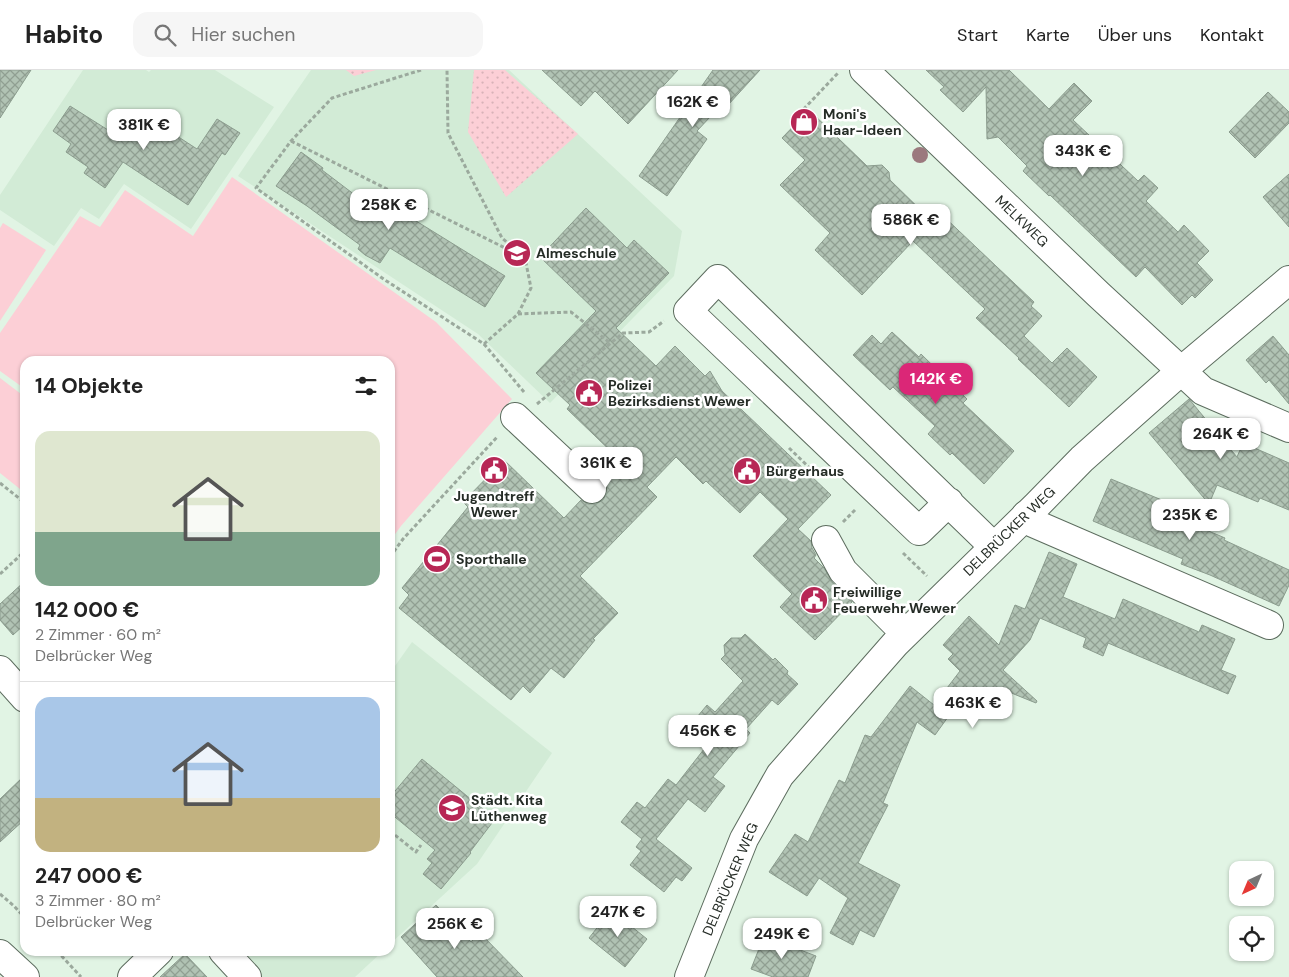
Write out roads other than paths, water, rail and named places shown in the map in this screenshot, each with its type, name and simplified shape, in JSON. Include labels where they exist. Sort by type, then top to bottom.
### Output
[{"type":"street","name":"MELKWEG","points":[[864,70],[1203,391],[1289,428]]},
{"type":"street","points":[[949,502],[919,531],[688,311],[718,280],[949,502],[993,546]]},
{"type":"street","name":"DELBRÜCKER WEG","points":[[689,977],[744,839],[780,775],[905,633],[1082,459],[1181,371],[1289,280]]},
{"type":"street","points":[[525,411],[592,489]]},
{"type":"street","points":[[1026,515],[1033,523],[1269,625]]},
{"type":"street","points":[[826,540],[843,571],[905,633]]},
{"type":"street","points":[[0,670],[20,692]]},
{"type":"street","points":[[0,954],[25,977]]},
{"type":"street","points":[[132,977],[154,956]]},
{"type":"street","points":[[228,956],[247,977]]},
{"type":"place","name":"Moni's Haar-Ideen","points":[[804,122]]},
{"type":"place","name":"Almeschule","points":[[517,253]]},
{"type":"place","name":"Polizei Bezirksdienst Wewer","points":[[589,393]]},
{"type":"place","name":"Jugendtreff Wewer","points":[[494,470]]},
{"type":"place","name":"Bürgerhaus","points":[[747,471]]},
{"type":"place","name":"Sporthalle","points":[[437,559]]},
{"type":"place","name":"Freiwillige Feuerwehr Wewer","points":[[814,600]]},
{"type":"place","name":"Städt. Kita Lüthenweg","points":[[452,808]]}]
